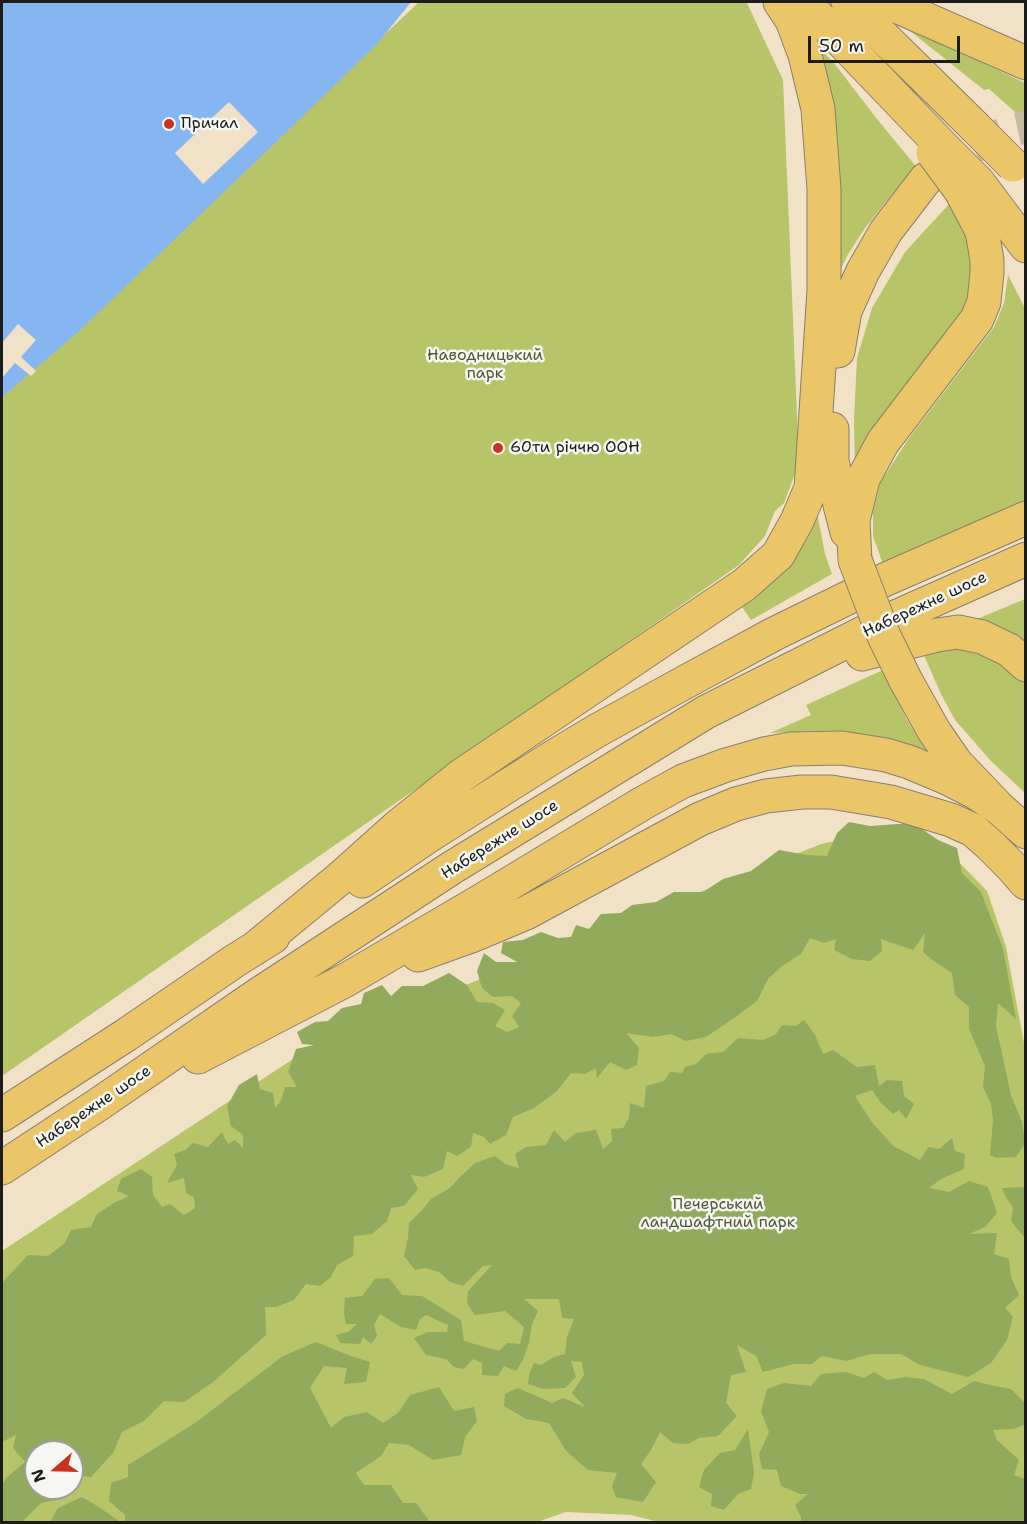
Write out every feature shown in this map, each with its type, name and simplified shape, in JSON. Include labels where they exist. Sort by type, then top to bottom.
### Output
[{"type":"main road","points":[[254,948],[462,775],[744,585],[778,555],[797,521],[811,488],[825,290],[824,189],[818,109],[805,55],[792,20],[780,2]]},
{"type":"main road","points":[[804,2],[887,88],[934,160],[969,187],[1026,246]]},
{"type":"main road","points":[[848,2],[1019,173]]},
{"type":"main road","points":[[887,2],[1026,63]]},
{"type":"main road","points":[[822,338],[841,281],[867,236],[934,160]]},
{"type":"main road","points":[[934,160],[886,231],[863,271],[845,311],[837,353],[832,400],[832,460],[840,506],[855,560],[905,679],[951,736],[989,773],[1012,805],[1026,832]]},
{"type":"main road","points":[[855,560],[854,520],[863,479],[883,442],[977,319],[984,302],[987,266],[982,231],[969,187]]},
{"type":"main road","points":[[2,1115],[126,1035],[254,948],[598,730],[774,634],[884,580],[1026,518]]},
{"type":"main road","name":"Набережне шосе","points":[[2,1168],[256,996],[453,867],[706,712],[891,619],[1026,559]]},
{"type":"main road","points":[[784,672],[958,632],[982,637],[1009,650],[1026,665]]},
{"type":"main road","points":[[99,1104],[224,1044],[346,980],[643,803],[683,781],[726,765],[791,749],[842,748],[886,755],[909,762],[975,792],[1012,805]]},
{"type":"main road","points":[[346,980],[471,936],[526,913],[700,819],[736,804],[766,796],[831,792],[891,802],[951,819],[974,830],[1026,883]]},
{"type":"green space","name":"Наводницький парк","points":[[419,2],[747,3],[783,80],[799,463],[784,503],[775,511],[765,536],[739,565],[2,1076],[2,397]]},
{"type":"green space","points":[[900,23],[1025,83],[1025,118],[1023,119],[989,89],[984,90]]},
{"type":"green space","points":[[807,35],[834,63],[919,170],[892,194],[865,228],[847,256],[832,288]]},
{"type":"green space","points":[[951,202],[967,224],[979,291],[855,477],[854,419],[857,358],[872,308],[905,252]]},
{"type":"green space","points":[[1008,275],[1025,308],[1025,504],[884,567],[873,536],[873,512],[880,483],[909,438],[994,327],[1004,303]]},
{"type":"green space","points":[[816,507],[825,554],[832,574],[751,620],[742,607],[759,593]]},
{"type":"green space","points":[[1025,599],[1025,642],[1014,634],[977,619]]},
{"type":"green space","points":[[963,641],[1026,675],[1025,793],[991,761],[955,720],[922,651]]},
{"type":"green space","points":[[885,669],[906,718],[927,753],[876,740],[817,731],[770,733],[811,715],[806,705]]},
{"type":"green space","points":[[849,822],[870,826],[913,823],[938,840],[957,848],[962,873],[981,892],[1003,949],[1016,1019],[998,1003],[996,1026],[1011,1095],[1022,1122],[1025,1141],[1016,1157],[996,1158],[990,1155],[993,1120],[991,1104],[983,1087],[985,1066],[969,1029],[969,1007],[955,995],[952,973],[923,952],[925,933],[913,950],[881,939],[882,951],[870,961],[852,959],[834,950],[836,939],[824,943],[810,938],[801,954],[782,966],[768,979],[757,1001],[706,1037],[686,1041],[671,1034],[653,1037],[626,1033],[639,1048],[637,1065],[626,1070],[610,1062],[597,1078],[596,1068],[585,1074],[571,1073],[557,1091],[534,1108],[513,1117],[506,1135],[490,1144],[484,1137],[473,1133],[471,1147],[457,1156],[447,1151],[443,1169],[424,1177],[411,1175],[418,1189],[404,1206],[391,1208],[387,1221],[372,1234],[354,1236],[353,1256],[337,1265],[331,1277],[320,1286],[306,1284],[294,1300],[276,1307],[265,1307],[266,1335],[213,1382],[184,1402],[164,1401],[144,1421],[122,1432],[113,1453],[91,1477],[84,1476],[84,1440],[24,1440],[24,1461],[13,1448],[16,1435],[2,1442],[2,1283],[28,1255],[48,1256],[65,1243],[71,1230],[91,1227],[97,1214],[129,1196],[117,1191],[121,1179],[141,1169],[152,1177],[153,1195],[162,1207],[170,1204],[184,1215],[195,1208],[194,1197],[186,1193],[184,1178],[167,1183],[177,1165],[174,1154],[185,1150],[193,1143],[208,1147],[222,1132],[228,1144],[235,1140],[243,1148],[243,1135],[231,1126],[227,1106],[239,1085],[257,1074],[260,1089],[273,1093],[275,1108],[281,1101],[285,1087],[297,1087],[288,1072],[296,1049],[314,1045],[302,1044],[297,1032],[315,1022],[328,1021],[342,1008],[361,1004],[364,993],[382,985],[391,996],[402,986],[423,986],[449,973],[467,985],[477,1002],[493,1003],[505,1010],[495,1026],[507,1032],[519,1027],[512,1016],[521,1003],[512,996],[493,997],[482,988],[477,971],[484,953],[496,962],[517,962],[501,953],[503,942],[523,940],[541,932],[558,938],[571,937],[576,925],[589,929],[601,914],[621,913],[632,905],[656,902],[674,892],[703,892],[723,879],[751,871],[779,850],[827,856],[837,833]]},
{"type":"green space","name":"Печерський ландшафтний парк","points":[[898,828],[948,851],[987,891],[1006,947],[1025,1048],[1025,1522],[659,1522],[631,1515],[566,1512],[537,1522],[2,1522],[2,1251],[340,1028],[448,992],[821,844]]},
{"type":"green space","points":[[804,1020],[815,1035],[823,1054],[833,1050],[857,1067],[875,1065],[879,1086],[887,1080],[902,1081],[904,1096],[914,1104],[906,1119],[899,1110],[893,1114],[872,1090],[855,1096],[871,1121],[893,1146],[920,1160],[928,1147],[939,1149],[952,1138],[955,1151],[965,1154],[964,1169],[941,1179],[929,1188],[949,1192],[969,1181],[988,1187],[997,1213],[985,1227],[969,1234],[997,1233],[994,1254],[1009,1259],[1011,1277],[1019,1295],[1005,1308],[1013,1317],[1007,1340],[991,1363],[968,1377],[920,1365],[901,1354],[870,1354],[847,1361],[822,1356],[812,1364],[794,1364],[763,1372],[756,1356],[737,1345],[746,1372],[731,1375],[726,1403],[737,1416],[718,1436],[699,1438],[688,1444],[673,1443],[660,1432],[641,1464],[656,1482],[643,1502],[616,1497],[612,1486],[617,1473],[588,1470],[566,1451],[549,1423],[526,1419],[504,1406],[505,1394],[518,1388],[552,1403],[563,1398],[585,1407],[572,1393],[584,1375],[582,1362],[571,1361],[576,1377],[565,1388],[543,1389],[528,1384],[534,1363],[541,1365],[554,1357],[565,1354],[567,1337],[574,1319],[562,1318],[559,1299],[524,1299],[538,1311],[532,1324],[523,1360],[516,1371],[504,1366],[498,1376],[482,1375],[482,1363],[473,1359],[464,1369],[454,1367],[446,1359],[426,1355],[414,1338],[428,1332],[447,1332],[448,1325],[426,1315],[420,1319],[416,1330],[401,1327],[380,1314],[374,1325],[377,1336],[371,1344],[363,1337],[360,1344],[340,1343],[336,1335],[348,1332],[357,1324],[346,1324],[345,1298],[362,1296],[375,1279],[389,1278],[402,1295],[422,1296],[461,1320],[464,1341],[499,1351],[507,1343],[520,1344],[524,1327],[505,1311],[475,1315],[467,1303],[468,1291],[492,1265],[483,1266],[463,1286],[450,1282],[439,1272],[426,1268],[415,1270],[404,1256],[409,1223],[431,1199],[450,1188],[475,1163],[495,1156],[505,1164],[519,1168],[515,1154],[526,1147],[546,1145],[554,1130],[565,1142],[576,1133],[596,1130],[603,1149],[612,1141],[611,1129],[623,1128],[629,1118],[630,1103],[644,1108],[646,1086],[664,1081],[670,1072],[682,1073],[685,1067],[696,1064],[706,1054],[723,1052],[738,1038],[763,1040],[776,1034],[782,1025],[796,1026]]},
{"type":"green space","points":[[1026,1187],[1025,1259],[1024,1237],[1011,1221],[1013,1208],[1002,1188]]},
{"type":"green space","points":[[316,1342],[370,1362],[366,1382],[344,1384],[347,1368],[324,1366],[310,1388],[331,1428],[344,1417],[367,1412],[383,1423],[398,1413],[410,1395],[439,1387],[454,1411],[474,1407],[477,1421],[465,1437],[461,1455],[433,1460],[409,1445],[389,1443],[381,1456],[356,1473],[364,1485],[391,1485],[403,1503],[416,1503],[430,1522],[125,1522],[125,1515],[109,1501],[111,1483],[128,1477],[128,1465],[195,1423],[283,1356]]},
{"type":"green space","points":[[846,1372],[864,1378],[874,1372],[887,1380],[905,1377],[924,1379],[952,1394],[974,1381],[1011,1389],[1025,1403],[1025,1424],[1014,1429],[993,1430],[997,1440],[1019,1460],[1014,1475],[1025,1479],[1025,1522],[801,1522],[795,1505],[808,1494],[800,1494],[781,1486],[777,1470],[762,1469],[759,1454],[769,1432],[761,1411],[767,1389],[784,1383],[811,1386],[821,1374]]},
{"type":"green space","points":[[748,1429],[754,1473],[751,1489],[738,1494],[724,1510],[711,1506],[712,1494],[699,1487],[704,1470],[720,1453],[735,1450]]},
{"type":"green space","points":[[24,1463],[24,1500],[57,1500],[41,1503],[22,1522],[2,1522],[2,1485],[6,1478]]},
{"type":"green space","points":[[84,1498],[120,1522],[50,1522],[58,1508]]},
{"type":"water","points":[[2,2],[411,2],[378,43],[302,117],[77,333],[2,397]]},
{"type":"pier","points":[[229,102],[258,132],[203,184],[175,153]]},
{"type":"pier","points":[[18,324],[36,340],[21,357],[36,371],[31,376],[15,363],[2,378],[2,343]]},
{"type":"tunnel","points":[[932,175],[975,146],[1012,130],[1026,127]]},
{"type":"place","name":"Причал","points":[[169,124]]},
{"type":"place","name":"60ти річчю ООН","points":[[498,448]]}]
